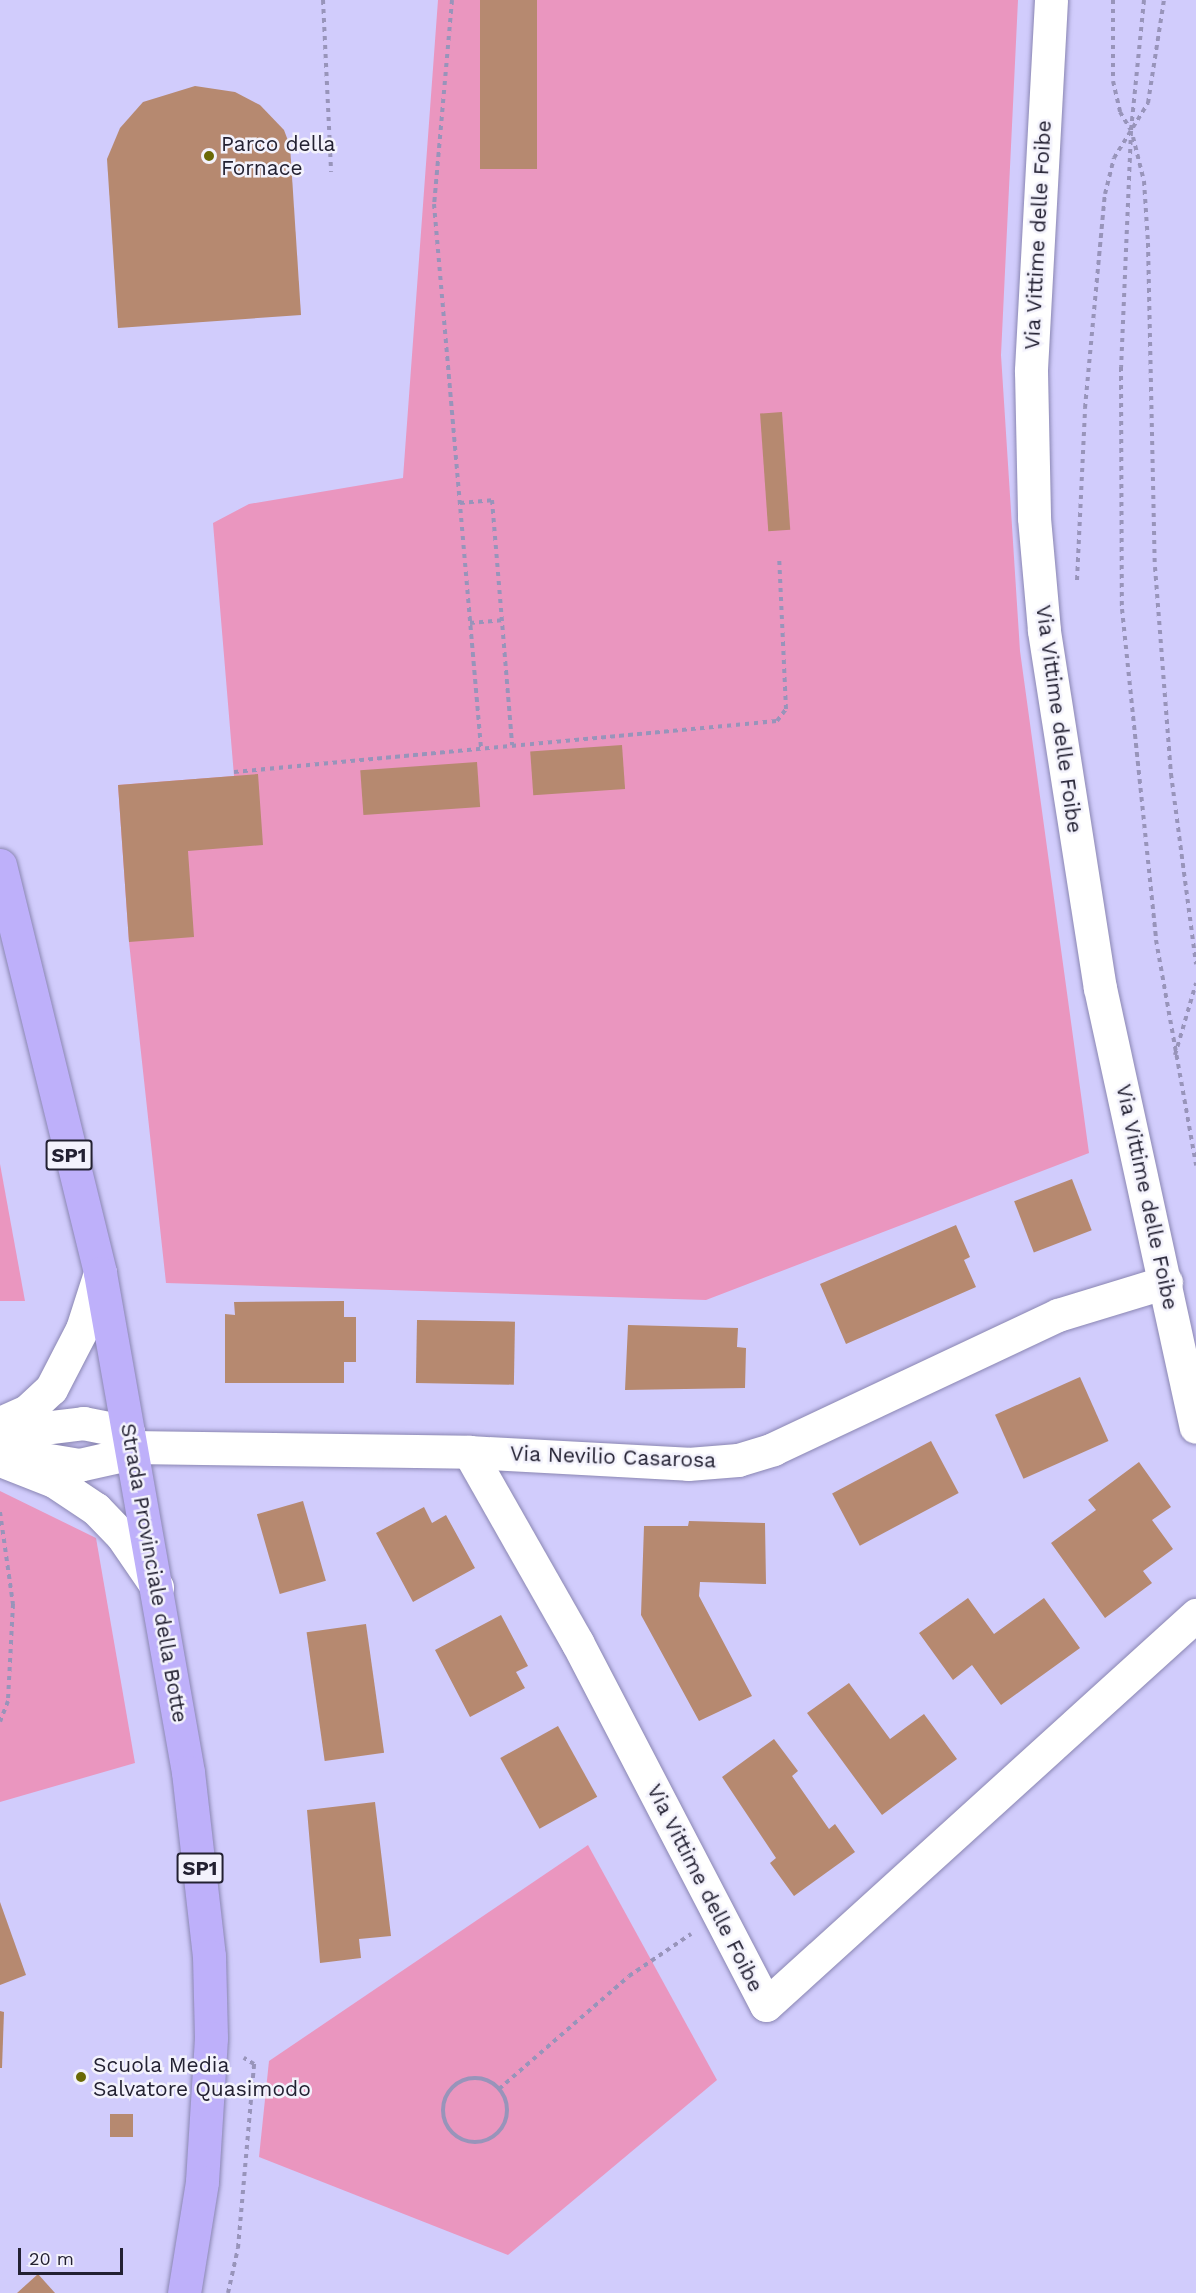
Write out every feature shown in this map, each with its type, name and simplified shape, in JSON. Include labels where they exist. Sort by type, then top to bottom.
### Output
[{"type":"main road","name":"Strada Provinciale della Botte","points":[[0,865],[100,1273],[159,1592],[200,1869],[211,2038],[202,2182],[184,2293]]},
{"type":"street","name":"Via Vittime delle Foibe","points":[[1051,0],[1031,382],[1034,518],[1044,631],[1100,988],[1196,1427]]},
{"type":"street","points":[[0,1423],[27,1411],[51,1389],[82,1329],[100,1273]]},
{"type":"street","name":"Via Nevilio Casarosa","points":[[0,1433],[83,1422],[130,1444],[469,1452],[688,1464],[738,1460],[773,1449],[1058,1315],[1166,1282]]},
{"type":"street","name":"Via Nevilio Casarosa","points":[[0,1452],[79,1465],[130,1444]]},
{"type":"street","name":"Via Vittime delle Foibe","points":[[469,1452],[577,1642],[766,2005],[1196,1615]]},
{"type":"street","points":[[0,1460],[54,1481],[96,1509],[128,1544],[159,1592]]},
{"type":"path","points":[[323,0],[331,172]]},
{"type":"path","points":[[452,0],[434,204],[481,748]]},
{"type":"path","points":[[1113,0],[1113,81],[1120,112],[1131,131],[1145,192],[1155,567],[1164,682],[1196,964]]},
{"type":"path","points":[[1144,0],[1131,131],[1121,367],[1122,609],[1156,940],[1174,1059],[1196,1165]]},
{"type":"path","points":[[1076,584],[1095,274],[1114,158],[1148,103],[1164,0]]},
{"type":"path","points":[[460,503],[492,500],[512,745]]},
{"type":"path","points":[[234,771],[777,721],[786,709],[779,557]]},
{"type":"path","points":[[470,624],[502,620]]},
{"type":"path","points":[[1174,1059],[1196,983]]},
{"type":"path","points":[[0,1512],[13,1604],[8,1701],[0,1722]]},
{"type":"path","points":[[499,2089],[629,1976],[720,1916]]},
{"type":"path","points":[[211,2038],[254,2064],[238,2248],[228,2293]]},
{"type":"path","points":[[481,2078],[499,2089],[507,2118],[495,2135],[466,2141],[449,2128],[443,2108],[460,2082],[481,2078]]},
{"type":"shaded area","points":[[438,0],[1018,0],[1001,355],[1020,651],[1089,1153],[706,1300],[166,1283],[129,942],[118,785],[234,776],[213,523],[249,504],[403,478]]},
{"type":"shaded area","points":[[0,1164],[25,1301],[0,1301]]},
{"type":"shaded area","points":[[0,1491],[96,1538],[135,1763],[0,1802]]},
{"type":"shaded area","points":[[588,1845],[717,2080],[508,2255],[259,2157],[269,2061]]},
{"type":"building","points":[[480,0],[537,0],[537,169],[480,169]]},
{"type":"building","points":[[195,86],[235,92],[260,105],[284,130],[290,146],[301,315],[118,328],[107,159],[120,128],[143,102]]},
{"type":"building","points":[[782,412],[790,530],[768,531],[760,414]]},
{"type":"building","points":[[622,745],[625,789],[533,795],[530,751]]},
{"type":"building","points":[[477,762],[480,807],[363,815],[360,770]]},
{"type":"building","points":[[258,774],[263,845],[188,851],[194,937],[129,942],[118,785]]},
{"type":"building","points":[[1072,1179],[1092,1230],[1034,1253],[1014,1201]]},
{"type":"building","points":[[956,1225],[970,1257],[964,1260],[976,1287],[846,1344],[820,1284]]},
{"type":"building","points":[[344,1301],[344,1317],[356,1317],[356,1362],[344,1362],[344,1383],[225,1383],[225,1314],[235,1315],[234,1302]]},
{"type":"building","points":[[417,1320],[515,1322],[514,1385],[416,1383]]},
{"type":"building","points":[[628,1325],[738,1328],[737,1347],[746,1348],[745,1388],[625,1390]]},
{"type":"building","points":[[1080,1377],[1108,1441],[1024,1479],[995,1415]]},
{"type":"building","points":[[931,1441],[959,1493],[860,1546],[832,1494]]},
{"type":"building","points":[[1139,1462],[1171,1507],[1152,1520],[1173,1549],[1143,1571],[1152,1583],[1105,1618],[1051,1543],[1096,1510],[1088,1500]]},
{"type":"building","points":[[303,1501],[326,1581],[280,1594],[257,1514]]},
{"type":"building","points":[[424,1507],[432,1523],[446,1515],[475,1568],[413,1602],[376,1533]]},
{"type":"building","points":[[689,1521],[765,1523],[766,1584],[700,1582],[699,1596],[752,1696],[699,1721],[641,1615],[644,1526],[688,1526]]},
{"type":"building","points":[[968,1598],[994,1634],[1044,1598],[1080,1648],[1001,1705],[972,1665],[953,1680],[919,1633]]},
{"type":"building","points":[[501,1615],[528,1666],[516,1672],[525,1688],[470,1717],[435,1650]]},
{"type":"building","points":[[366,1624],[384,1753],[325,1761],[307,1632]]},
{"type":"building","points":[[849,1683],[890,1739],[924,1714],[957,1759],[882,1815],[807,1713]]},
{"type":"building","points":[[558,1726],[597,1797],[540,1829],[500,1758]]},
{"type":"building","points":[[774,1739],[798,1771],[792,1776],[829,1829],[835,1824],[855,1852],[794,1896],[770,1863],[776,1858],[722,1777]]},
{"type":"building","points":[[375,1802],[391,1936],[359,1939],[361,1958],[320,1963],[307,1810]]},
{"type":"building","points":[[0,1902],[26,1975],[0,1985]]},
{"type":"building","points":[[0,2011],[4,2012],[2,2068],[0,2068]]},
{"type":"building","points":[[110,2114],[133,2114],[133,2137],[110,2137]]},
{"type":"building","points":[[38,2274],[55,2293],[17,2293]]},
{"type":"place","name":"Parco della Fornace","points":[[209,156]]},
{"type":"place","name":"Scuola Media Salvatore Quasimodo","points":[[81,2077]]}]
